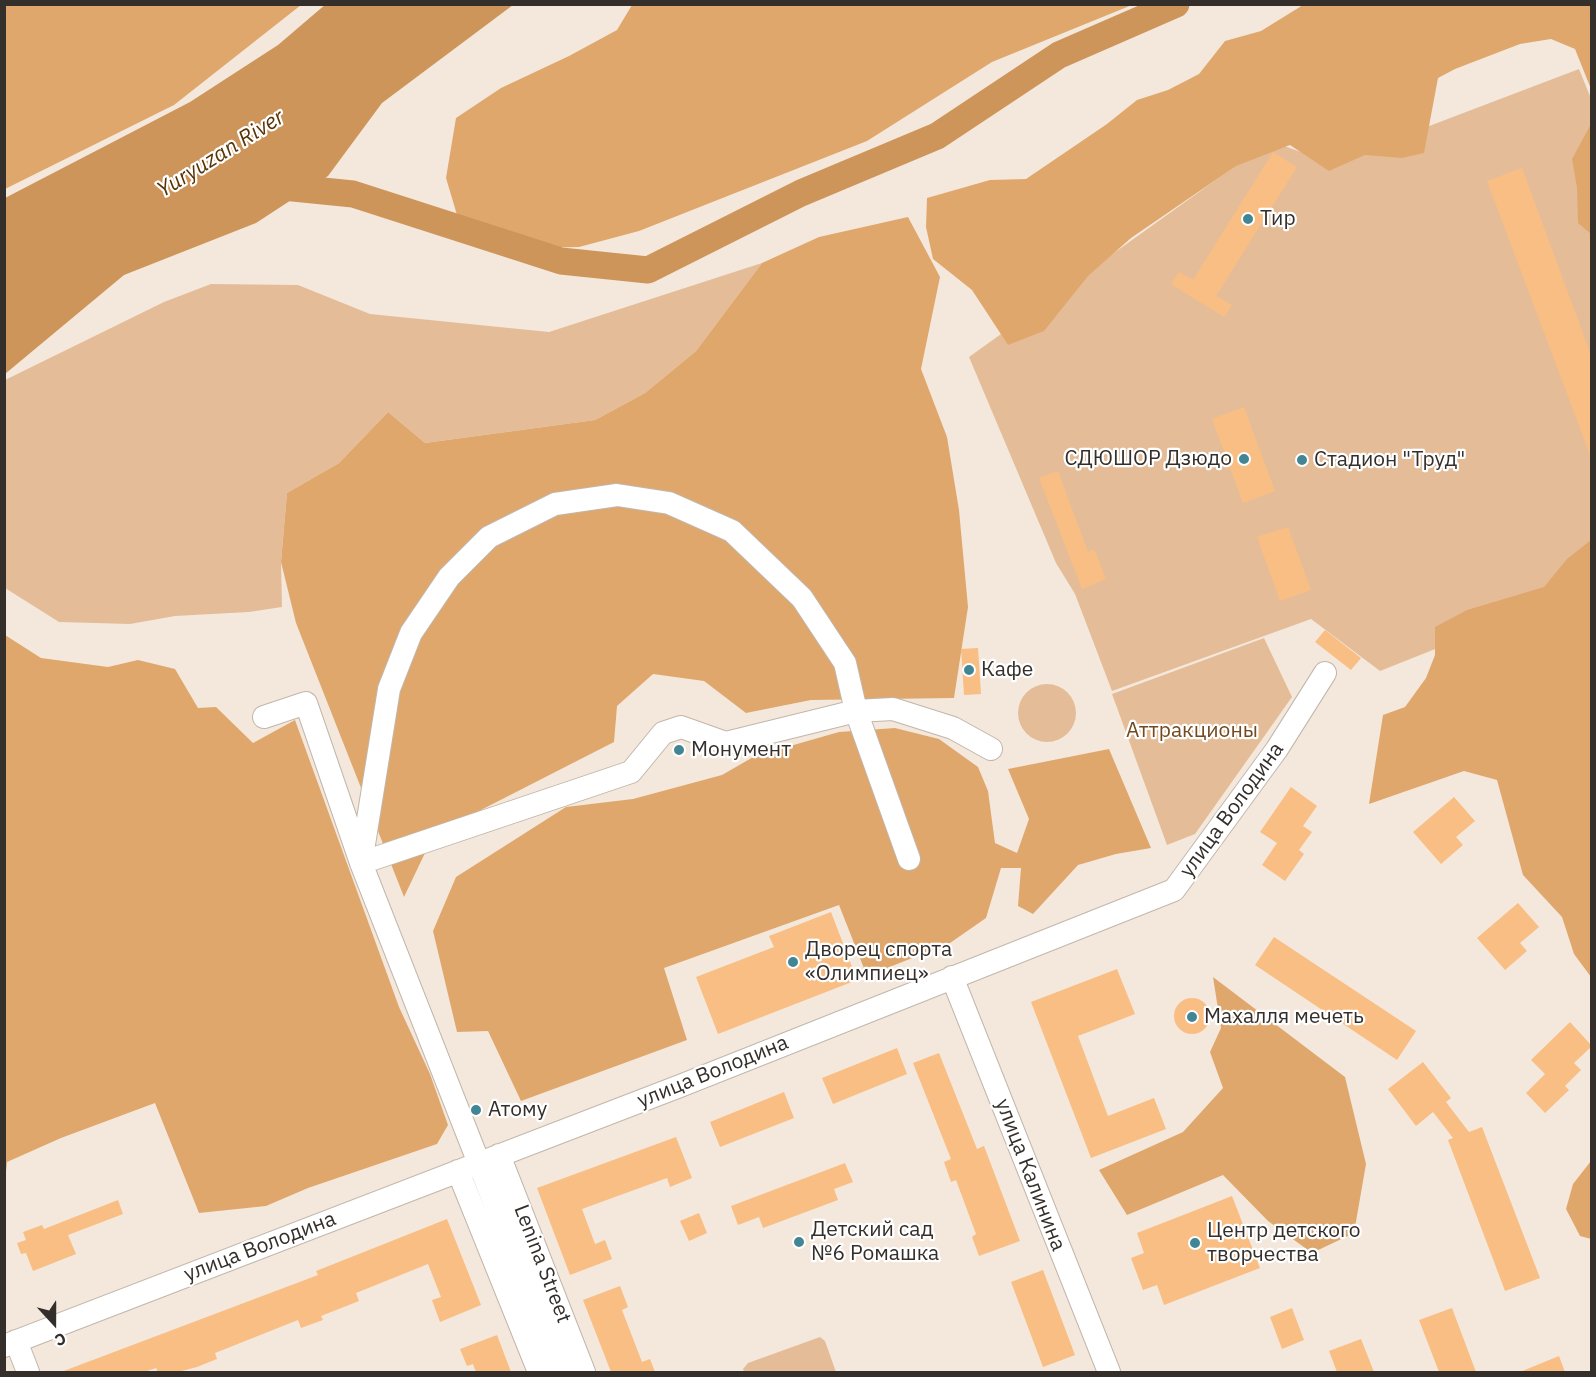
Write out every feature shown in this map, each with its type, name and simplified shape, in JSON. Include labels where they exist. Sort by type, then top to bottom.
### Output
[{"type":"street","points":[[361,863],[389,689],[411,633],[449,577],[489,537],[555,504],[617,495],[669,503],[732,531],[802,598],[845,663],[856,711],[909,859]]},
{"type":"street","name":"улица Володина","points":[[10,1343],[479,1163],[1174,890],[1277,749],[1324,673]]},
{"type":"street","points":[[264,717],[306,703],[361,863],[561,1372]]},
{"type":"street","points":[[361,863],[631,772],[663,733],[681,727],[726,743],[856,711],[893,709],[953,728],[991,749]]},
{"type":"street","name":"улица Калинина","points":[[952,977],[1109,1372]]},
{"type":"street","name":"Lenina Street","points":[[479,1163],[539,1372]]},
{"type":"street","name":"Lenina Street","points":[[479,1163],[584,1372]]},
{"type":"street","points":[[10,1343],[28,1372]]},
{"type":"green space","name":"Стадион \"Труд\"","points":[[1579,69],[1592,101],[1591,587],[1380,671],[1311,619],[1112,691],[1075,594],[1056,563],[969,357],[1270,141],[1332,163]]},
{"type":"green space","points":[[762,263],[696,351],[645,393],[595,420],[425,443],[388,412],[339,463],[287,493],[281,562],[282,607],[249,612],[175,616],[130,624],[59,622],[5,588],[5,380],[164,302],[211,284],[298,285],[370,314],[549,332]]},
{"type":"green space","name":"Аттракционы","points":[[1264,638],[1292,697],[1195,834],[1167,845],[1112,694]]},
{"type":"green space","points":[[1047,684],[1063,689],[1071,697],[1076,713],[1071,729],[1063,737],[1047,742],[1031,737],[1023,729],[1018,713],[1023,697],[1031,689]]},
{"type":"green space","points":[[820,1337],[825,1341],[836,1372],[744,1372],[743,1369],[748,1363]]},
{"type":"shaded area","points":[[5,4],[301,5],[174,105],[5,189]]},
{"type":"shaded area","points":[[632,5],[1132,5],[992,62],[867,141],[639,231],[579,247],[512,248],[463,235],[446,178],[456,118],[501,88],[617,30]]},
{"type":"shaded area","points":[[1303,5],[1591,5],[1591,89],[1575,49],[1551,39],[1520,44],[1455,69],[1438,78],[1424,153],[1402,158],[1365,155],[1329,171],[1290,145],[1236,166],[1131,238],[1088,276],[1044,331],[1008,345],[972,290],[933,259],[926,227],[927,198],[990,180],[1026,179],[1107,124],[1137,100],[1168,90],[1199,74],[1225,41],[1261,31]]},
{"type":"shaded area","points":[[1591,124],[1591,234],[1578,223],[1577,188],[1572,159]]},
{"type":"shaded area","points":[[908,217],[940,277],[921,369],[947,437],[959,510],[968,607],[954,698],[811,700],[746,713],[704,681],[653,674],[617,706],[614,742],[477,812],[425,853],[404,897],[296,623],[281,562],[287,493],[339,463],[388,412],[425,443],[595,420],[645,393],[696,351],[762,263],[819,237]]},
{"type":"shaded area","points":[[1591,540],[1591,977],[1574,954],[1562,917],[1523,875],[1497,780],[1464,771],[1369,804],[1383,715],[1405,707],[1426,678],[1435,655],[1435,627],[1467,610],[1544,587],[1567,559]]},
{"type":"shaded area","points":[[5,635],[41,658],[108,667],[138,660],[175,669],[198,708],[216,707],[253,743],[295,720],[399,1007],[430,1074],[448,1125],[437,1144],[308,1188],[266,1206],[199,1213],[155,1103],[61,1138],[7,1162],[5,1181]]},
{"type":"shaded area","points":[[895,728],[939,739],[978,767],[988,791],[995,843],[1017,853],[1029,819],[1008,769],[1109,749],[1151,848],[1116,854],[1078,865],[1033,914],[1018,906],[1021,868],[1001,868],[986,918],[950,943],[867,976],[839,905],[664,968],[687,1040],[521,1101],[488,1031],[457,1032],[433,931],[456,877],[566,807],[633,799],[722,775],[755,756],[839,732]]},
{"type":"shaded area","points":[[1213,977],[1345,1077],[1366,1164],[1354,1233],[1312,1253],[1268,1221],[1223,1175],[1127,1215],[1099,1170],[1183,1132],[1223,1088],[1210,1052],[1221,1028]]},
{"type":"shaded area","points":[[1591,1161],[1591,1239],[1580,1236],[1566,1209],[1573,1184]]},
{"type":"water","name":"Yuryuzan River","points":[[326,4],[513,5],[382,103],[328,176],[256,223],[124,275],[5,374],[5,198],[190,102],[278,45]]},
{"type":"building","name":"Тир","points":[[1273,152],[1297,167],[1216,296],[1232,305],[1224,317],[1171,284],[1179,272],[1193,280]]},
{"type":"building","points":[[1522,168],[1592,358],[1592,460],[1487,181]]},
{"type":"building","points":[[1244,407],[1275,491],[1243,503],[1212,419]]},
{"type":"building","points":[[1058,471],[1088,552],[1094,549],[1106,579],[1082,589],[1039,478]]},
{"type":"building","points":[[1288,527],[1311,590],[1280,601],[1257,537]]},
{"type":"building","points":[[1325,630],[1361,658],[1351,670],[1315,642]]},
{"type":"building","points":[[978,648],[981,694],[964,695],[961,649]]},
{"type":"building","points":[[1291,787],[1317,806],[1303,826],[1312,832],[1299,850],[1304,854],[1285,881],[1262,865],[1277,843],[1260,832]]},
{"type":"building","points":[[1454,797],[1475,821],[1456,837],[1463,845],[1441,864],[1413,832]]},
{"type":"building","points":[[1518,903],[1539,927],[1520,943],[1527,951],[1505,970],[1477,938]]},
{"type":"building","name":"Дворец спорта «Олимпиец»","points":[[831,912],[857,980],[718,1034],[696,977],[774,947],[769,936]]},
{"type":"building","points":[[1274,937],[1416,1031],[1397,1060],[1255,965]]},
{"type":"building","points":[[1117,969],[1135,1014],[1078,1036],[1108,1116],[1154,1098],[1166,1129],[1091,1158],[1031,1002]]},
{"type":"building","name":"Махалля мечеть","points":[[1192,998],[1205,1003],[1210,1016],[1205,1029],[1192,1034],[1179,1029],[1174,1016],[1179,1003]]},
{"type":"building","points":[[1570,1022],[1592,1046],[1574,1063],[1581,1070],[1565,1086],[1569,1090],[1545,1113],[1526,1093],[1545,1074],[1531,1060]]},
{"type":"building","points":[[897,1048],[907,1074],[833,1104],[822,1078]]},
{"type":"building","points":[[939,1053],[977,1149],[984,1146],[1020,1241],[979,1256],[972,1237],[976,1234],[956,1180],[951,1182],[944,1162],[951,1159],[913,1063]]},
{"type":"building","points":[[1423,1062],[1451,1098],[1446,1102],[1469,1132],[1482,1127],[1540,1278],[1505,1291],[1448,1140],[1453,1138],[1433,1112],[1416,1126],[1388,1089]]},
{"type":"building","points":[[784,1092],[794,1118],[720,1147],[710,1122]]},
{"type":"building","points":[[676,1137],[692,1178],[670,1187],[667,1178],[582,1209],[595,1244],[605,1240],[612,1259],[570,1275],[537,1188]]},
{"type":"building","points":[[845,1163],[853,1182],[834,1189],[838,1200],[763,1228],[759,1217],[738,1225],[731,1206]]},
{"type":"building","name":"Центр детского творчества","points":[[1232,1196],[1260,1268],[1164,1305],[1157,1285],[1143,1290],[1131,1258],[1144,1253],[1137,1233]]},
{"type":"building","points":[[118,1200],[123,1214],[68,1235],[76,1254],[33,1271],[26,1253],[21,1254],[17,1243],[26,1240],[23,1232],[42,1225],[44,1229]]},
{"type":"building","points":[[699,1213],[707,1233],[689,1241],[680,1221]]},
{"type":"building","points":[[447,1219],[481,1305],[440,1322],[432,1300],[441,1297],[428,1264],[356,1293],[359,1301],[321,1316],[323,1320],[301,1328],[298,1320],[215,1353],[217,1359],[197,1367],[178,1372],[158,1372],[156,1368],[144,1372],[61,1372],[318,1275],[316,1271]]},
{"type":"building","points":[[1043,1270],[1075,1355],[1043,1367],[1011,1282]]},
{"type":"building","points":[[620,1286],[628,1307],[622,1310],[642,1362],[650,1359],[655,1372],[611,1372],[583,1300]]},
{"type":"building","points":[[1292,1308],[1304,1340],[1282,1349],[1270,1317]]},
{"type":"building","points":[[1452,1308],[1476,1372],[1439,1372],[1419,1320]]},
{"type":"building","points":[[497,1335],[511,1372],[476,1372],[473,1364],[467,1366],[460,1349]]},
{"type":"building","points":[[1361,1339],[1374,1372],[1337,1372],[1329,1351]]},
{"type":"building","points":[[1559,1356],[1565,1372],[1520,1372]]},
{"type":"waterway","points":[[273,186],[353,194],[561,261],[648,270],[801,193],[937,136],[1059,55],[1176,4]]},
{"type":"place","name":"Тир","points":[[1248,219]]},
{"type":"place","name":"СДЮШОР Дзюдо","points":[[1244,459]]},
{"type":"place","name":"Стадион \"Труд\"","points":[[1302,460]]},
{"type":"place","name":"Кафе","points":[[969,670]]},
{"type":"place","name":"Монумент","points":[[679,750]]},
{"type":"place","name":"Дворец спорта «Олимпиец»","points":[[793,962]]},
{"type":"place","name":"Махалля мечеть","points":[[1192,1017]]},
{"type":"place","name":"Атому","points":[[476,1110]]},
{"type":"place","name":"Детский сад №6 Ромашка","points":[[799,1242]]},
{"type":"place","name":"Центр детского творчества","points":[[1195,1243]]}]
